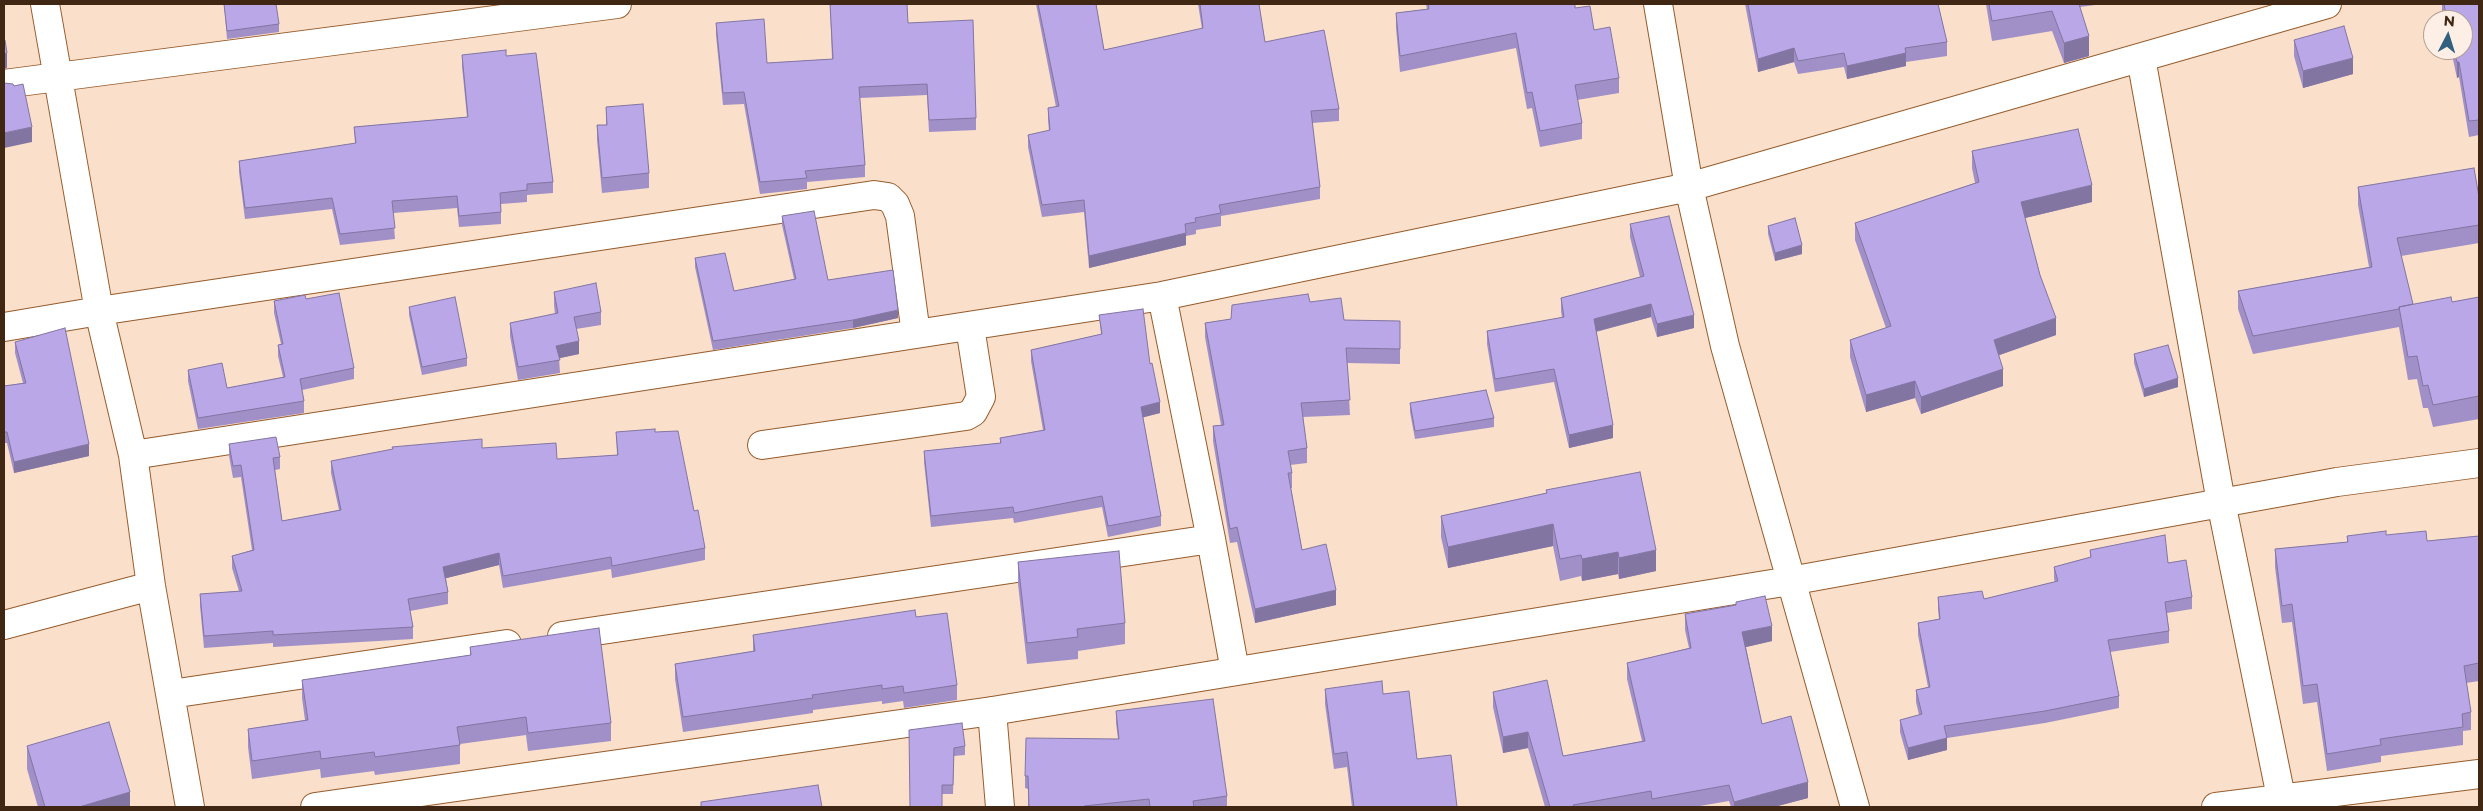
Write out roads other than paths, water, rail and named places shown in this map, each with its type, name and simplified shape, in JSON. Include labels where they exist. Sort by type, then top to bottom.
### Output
[{"type":"street","points":[[45,4],[99,311],[133,455],[151,586],[190,807]]},
{"type":"street","points":[[4,84],[617,4]]},
{"type":"street","points":[[1658,4],[1689,187],[1725,346],[1855,807]]},
{"type":"street","points":[[133,455],[1162,296],[1689,187],[2327,4]]},
{"type":"street","points":[[2141,58],[2221,502],[2282,803]]},
{"type":"street","points":[[4,327],[99,311],[874,195],[888,197],[895,204],[900,216],[916,334]]},
{"type":"street","points":[[1162,296],[1211,539],[1235,671]]},
{"type":"street","points":[[762,445],[966,416],[973,412],[981,397],[970,327]]},
{"type":"street","points":[[315,807],[992,711],[1790,581],[2076,531],[2221,502],[2337,482],[2479,463]]},
{"type":"street","points":[[171,694],[1211,539]]},
{"type":"street","points":[[4,625],[151,586]]},
{"type":"street","points":[[992,711],[1000,807]]},
{"type":"street","points":[[2216,807],[2282,803],[2479,774]]}]
